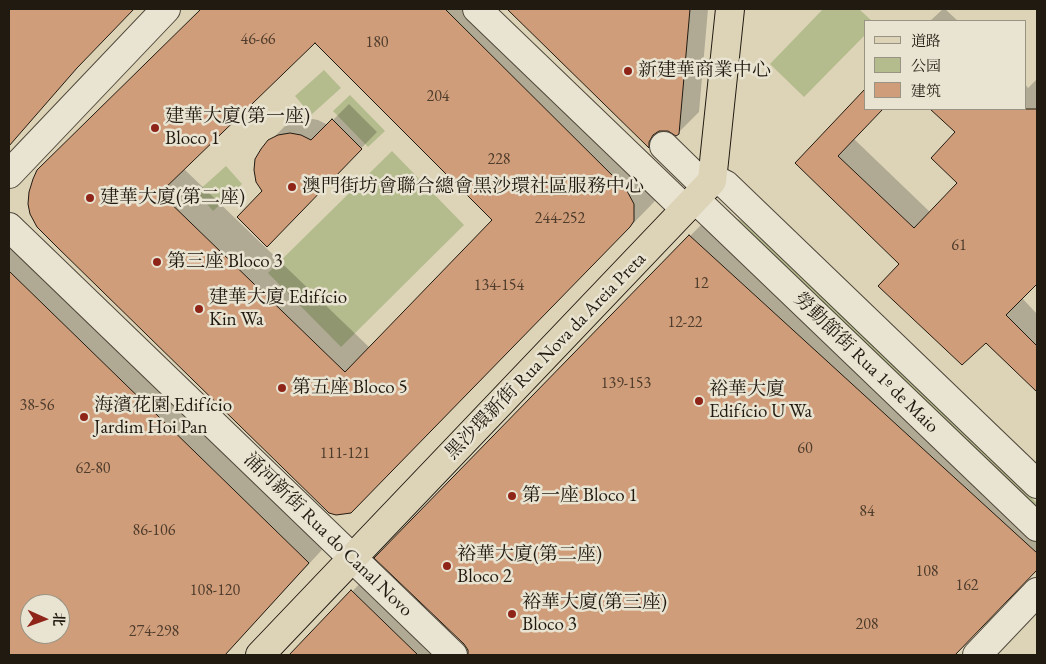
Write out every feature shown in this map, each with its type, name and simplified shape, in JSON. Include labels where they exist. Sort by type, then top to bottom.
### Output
[{"type":"main road","points":[[700,194],[730,9]]},
{"type":"main road","name":"黑沙環新街 Rua Nova da Areia Preta","points":[[260,655],[700,194]]},
{"type":"street","points":[[9,174],[166,9]]},
{"type":"street","points":[[477,9],[700,194]]},
{"type":"street","points":[[664,146],[700,194]]},
{"type":"street","name":"勞動節街 Rua 1º de Maio","points":[[1037,484],[726,185],[720,182],[700,194],[1037,527]]},
{"type":"street","name":"涌河新街 Rua do Canal Novo","points":[[9,227],[453,655]]},
{"type":"street","points":[[977,655],[1037,592]]},
{"type":"green space","points":[[823,9],[859,9],[871,20],[864,20],[864,36],[804,97],[770,64]]},
{"type":"green space","points":[[324,70],[341,88],[311,115],[295,96]]},
{"type":"green space","points":[[350,95],[385,131],[368,147],[333,111]]},
{"type":"green space","points":[[392,151],[464,225],[341,347],[268,273]]},
{"type":"green space","points":[[226,166],[242,184],[213,211],[197,192]]},
{"type":"green space","points":[[734,219],[742,221],[1037,503],[1037,518]]},
{"type":"building","points":[[9,9],[134,9],[77,68],[9,146]]},
{"type":"building","name":"建華大廈 Edifício Kin Wa","points":[[201,9],[445,9],[626,189],[634,204],[634,221],[351,513],[336,515],[329,513],[37,227],[30,214],[28,204],[29,192],[37,170]],"holes":[[[315,43],[492,220],[345,372],[160,193]]]},
{"type":"building","name":"新建華商業中心","points":[[507,9],[690,9],[679,134],[676,136],[668,131],[659,131],[653,135],[649,142],[649,148]]},
{"type":"building","points":[[864,90],[864,110],[882,110],[838,156],[914,228],[957,183],[931,158],[955,132],[931,110],[1037,109],[1037,284],[1006,315],[1037,346],[1037,392],[986,343],[962,365],[878,286],[899,264],[795,163]]},
{"type":"building","name":"澳門街坊會聯合總會黑沙環社區服務中心","points":[[332,119],[362,149],[267,247],[237,217],[262,191],[256,182],[255,159],[268,140],[278,135],[290,133],[301,135],[311,140]]},
{"type":"building","name":"裕華大廈 Edifício U Wa","points":[[689,235],[1037,553],[1037,570],[955,655],[468,655],[468,650],[464,644],[374,558]]},
{"type":"building","name":"海濱花園 Edifício Jardim Hoi Pan","points":[[9,271],[309,563],[225,655],[9,655]]},
{"type":"building","points":[[351,590],[418,655],[289,655]]},
{"type":"place","name":"新建華商業中心","points":[[628,71]]},
{"type":"place","name":"建華大廈(第一座) Bloco 1","points":[[155,128]]},
{"type":"place","name":"澳門街坊會聯合總會黑沙環社區服務中心","points":[[292,187]]},
{"type":"place","name":"建華大廈(第二座)","points":[[90,198]]},
{"type":"place","name":"第三座 Bloco 3","points":[[157,262]]},
{"type":"place","name":"建華大廈 Edifício Kin Wa","points":[[199,309]]},
{"type":"place","name":"第五座 Bloco 5","points":[[282,388]]},
{"type":"place","name":"裕華大廈 Edifício U Wa","points":[[699,401]]},
{"type":"place","name":"海濱花園 Edifício Jardim Hoi Pan","points":[[84,417]]},
{"type":"place","name":"第一座 Bloco 1","points":[[512,496]]},
{"type":"place","name":"裕華大廈(第二座) Bloco 2","points":[[447,566]]},
{"type":"place","name":"裕華大廈(第三座) Bloco 3","points":[[512,614]]}]
